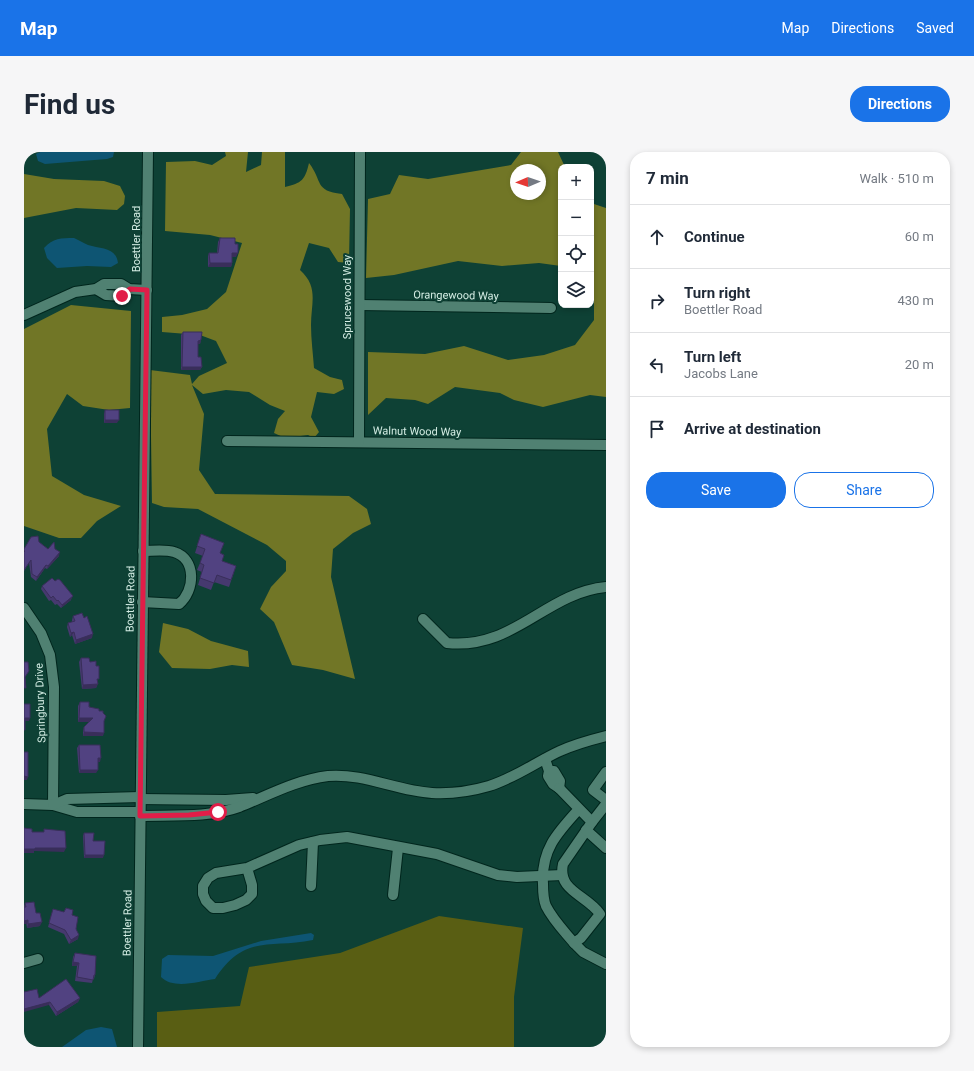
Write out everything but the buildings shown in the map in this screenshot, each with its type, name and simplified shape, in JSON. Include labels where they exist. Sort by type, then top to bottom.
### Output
[{"type":"street","name":"Boettler Road","points":[[138,1047],[148,152]]},
{"type":"street","name":"Sprucewood Way","points":[[359,442],[360,152]]},
{"type":"street","points":[[24,315],[75,292],[96,289],[106,295],[122,296],[130,289],[147,290]]},
{"type":"street","name":"Orangewood Way","points":[[360,305],[551,308]]},
{"type":"street","name":"Walnut Wood Way","points":[[227,441],[606,445]]},
{"type":"street","points":[[142,602],[179,604],[184,600],[189,588],[191,576],[189,564],[184,556],[173,551],[143,551]]},
{"type":"street","points":[[423,619],[447,643],[460,645],[478,642],[503,635],[522,625],[557,602],[597,588],[606,587]]},
{"type":"street","name":"Springbury Drive","points":[[24,608],[41,633],[50,655],[52,666],[54,687],[53,805]]},
{"type":"street","points":[[24,804],[53,805],[77,812],[189,815],[211,813],[239,807],[259,797],[302,781],[328,776],[374,780],[432,793],[461,792],[489,786],[520,774],[560,751],[586,740],[606,736]]},
{"type":"street","points":[[545,759],[549,771],[548,776],[552,784],[559,788],[579,809],[596,822],[606,847]]},
{"type":"street","points":[[606,772],[593,790],[606,800]]},
{"type":"street","points":[[53,805],[67,799],[140,798],[226,800],[259,797]]},
{"type":"street","points":[[574,943],[581,938],[600,914],[596,908],[565,884],[562,875],[563,864],[596,822],[606,804]]},
{"type":"street","points":[[579,809],[564,824],[551,843],[543,861],[542,876],[545,904],[557,923],[583,952],[606,964]]},
{"type":"street","points":[[248,868],[252,885],[252,894],[246,900],[223,908],[214,908],[206,901],[203,894],[203,886],[208,878],[216,873],[248,868],[299,845],[347,837],[398,848],[438,854],[498,875],[562,875]]},
{"type":"street","points":[[311,886],[313,842]]},
{"type":"street","points":[[393,895],[398,848]]},
{"type":"street","points":[[24,963],[38,959]]},
{"type":"green space","points":[[225,152],[248,152],[246,172],[261,165],[262,152],[285,152],[285,187],[302,180],[309,163],[323,188],[333,193],[342,194],[350,209],[349,263],[338,262],[329,248],[309,243],[300,270],[310,283],[313,296],[311,330],[314,368],[330,377],[342,380],[344,389],[334,394],[317,392],[311,417],[319,432],[314,438],[308,435],[285,438],[274,433],[278,419],[285,411],[270,405],[249,392],[226,390],[203,394],[192,385],[204,414],[199,470],[215,494],[349,496],[367,509],[371,524],[353,533],[333,549],[331,577],[355,679],[323,670],[292,665],[274,622],[260,609],[271,587],[286,571],[286,561],[267,545],[198,509],[164,507],[152,503],[150,370],[190,375],[192,384],[199,376],[227,363],[216,341],[200,335],[162,332],[162,317],[182,315],[207,309],[226,292],[242,243],[210,235],[165,231],[166,162],[195,161],[212,165],[226,156]]},
{"type":"green space","points":[[521,152],[558,152],[564,164],[558,164],[558,266],[539,263],[502,266],[458,261],[394,275],[366,278],[368,199],[390,194],[399,175],[428,179],[510,165],[510,200],[546,200],[546,164],[512,164]]},
{"type":"green space","points":[[24,174],[54,179],[104,181],[120,186],[125,196],[124,204],[117,210],[76,208],[24,218]]},
{"type":"green space","points":[[594,204],[606,208],[606,397],[590,395],[543,407],[514,400],[500,393],[455,387],[428,404],[415,400],[386,398],[368,415],[368,352],[425,354],[464,346],[508,360],[544,355],[575,345],[594,320]]},
{"type":"green space","points":[[71,305],[131,311],[130,408],[109,410],[83,406],[67,394],[47,429],[52,476],[84,495],[121,506],[97,521],[81,538],[59,538],[24,526],[24,329]]},
{"type":"green space","points":[[163,623],[188,629],[211,641],[248,651],[249,667],[232,665],[210,669],[172,668],[159,652]]},
{"type":"green space","points":[[439,916],[523,928],[514,997],[514,1047],[157,1047],[157,1012],[240,1006],[249,967],[340,953]]},
{"type":"water","points":[[40,152],[114,152],[113,157],[107,159],[45,164],[38,161],[36,154]]},
{"type":"water","points":[[74,238],[88,245],[111,251],[117,258],[118,263],[111,267],[87,266],[57,268],[47,258],[44,248],[51,242],[58,239]]},
{"type":"water","points":[[311,933],[314,935],[313,940],[271,944],[248,949],[237,955],[226,964],[215,979],[180,984],[166,981],[161,977],[162,959],[168,955],[213,956],[261,941]]},
{"type":"water","points":[[101,1027],[112,1029],[117,1047],[62,1047],[86,1030]]},
{"type":"route","points":[[122,296],[130,289],[147,290],[140,816],[189,815],[218,812]]}]
